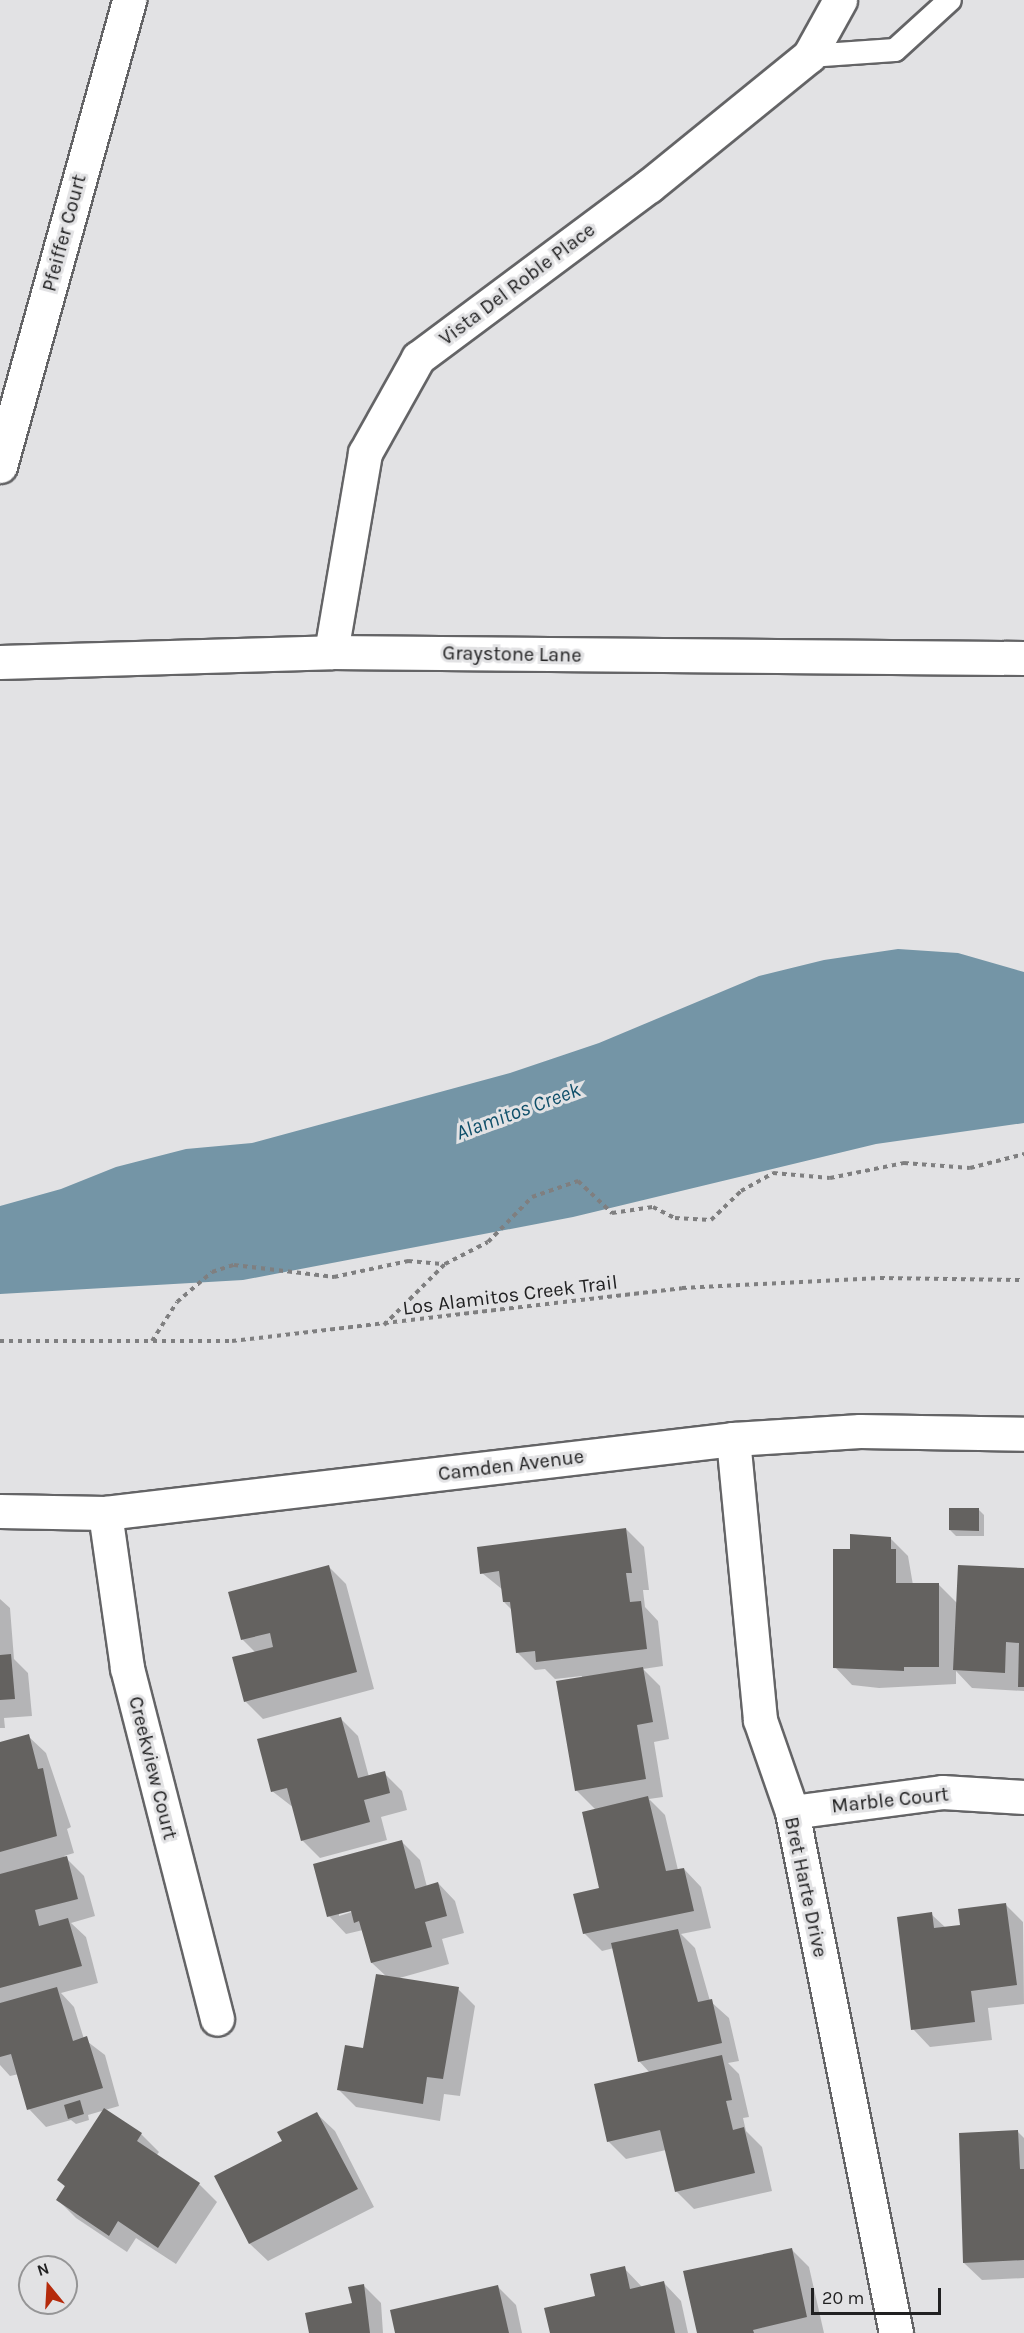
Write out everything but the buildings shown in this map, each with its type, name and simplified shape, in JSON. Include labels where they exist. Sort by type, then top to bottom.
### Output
[{"type":"street","name":"Pfeiffer Court","points":[[0,466],[129,0]]},
{"type":"street","name":"Vista Del Roble Place","points":[[331,651],[365,453],[418,358],[649,186],[809,56],[840,0]]},
{"type":"street","name":"Graystone Lane","points":[[0,662],[331,651],[1024,658]]},
{"type":"street","name":"Camden Avenue","points":[[0,1511],[105,1513],[733,1439],[860,1431],[1024,1434]]},
{"type":"street","name":"Bret Harte Drive","points":[[733,1439],[760,1720],[792,1812],[896,2333]]},
{"type":"street","name":"Creekview Court","points":[[105,1513],[127,1668],[217,2019]]},
{"type":"street","name":"Marble Court","points":[[792,1812],[942,1792],[1024,1797]]},
{"type":"lane","points":[[809,56],[895,50],[950,0]]},
{"type":"path","points":[[383,1326],[445,1264],[488,1242],[532,1197],[578,1181],[612,1213],[653,1207],[675,1218],[711,1220],[741,1191],[773,1173],[830,1178],[904,1163],[970,1168],[1024,1154]]},
{"type":"path","points":[[152,1342],[177,1302],[212,1272],[234,1265],[334,1277],[408,1261],[445,1264]]},
{"type":"path","name":"Los Alamitos Creek Trail","points":[[0,1341],[25,1338],[152,1342],[232,1341],[383,1326],[682,1288],[773,1282],[1024,1280]]},
{"type":"water","name":"Alamitos Creek","points":[[898,949],[958,953],[1024,972],[1024,1123],[876,1144],[573,1217],[243,1280],[0,1294],[0,1206],[61,1189],[116,1167],[186,1149],[252,1143],[510,1073],[599,1043],[759,976],[824,960]]}]
